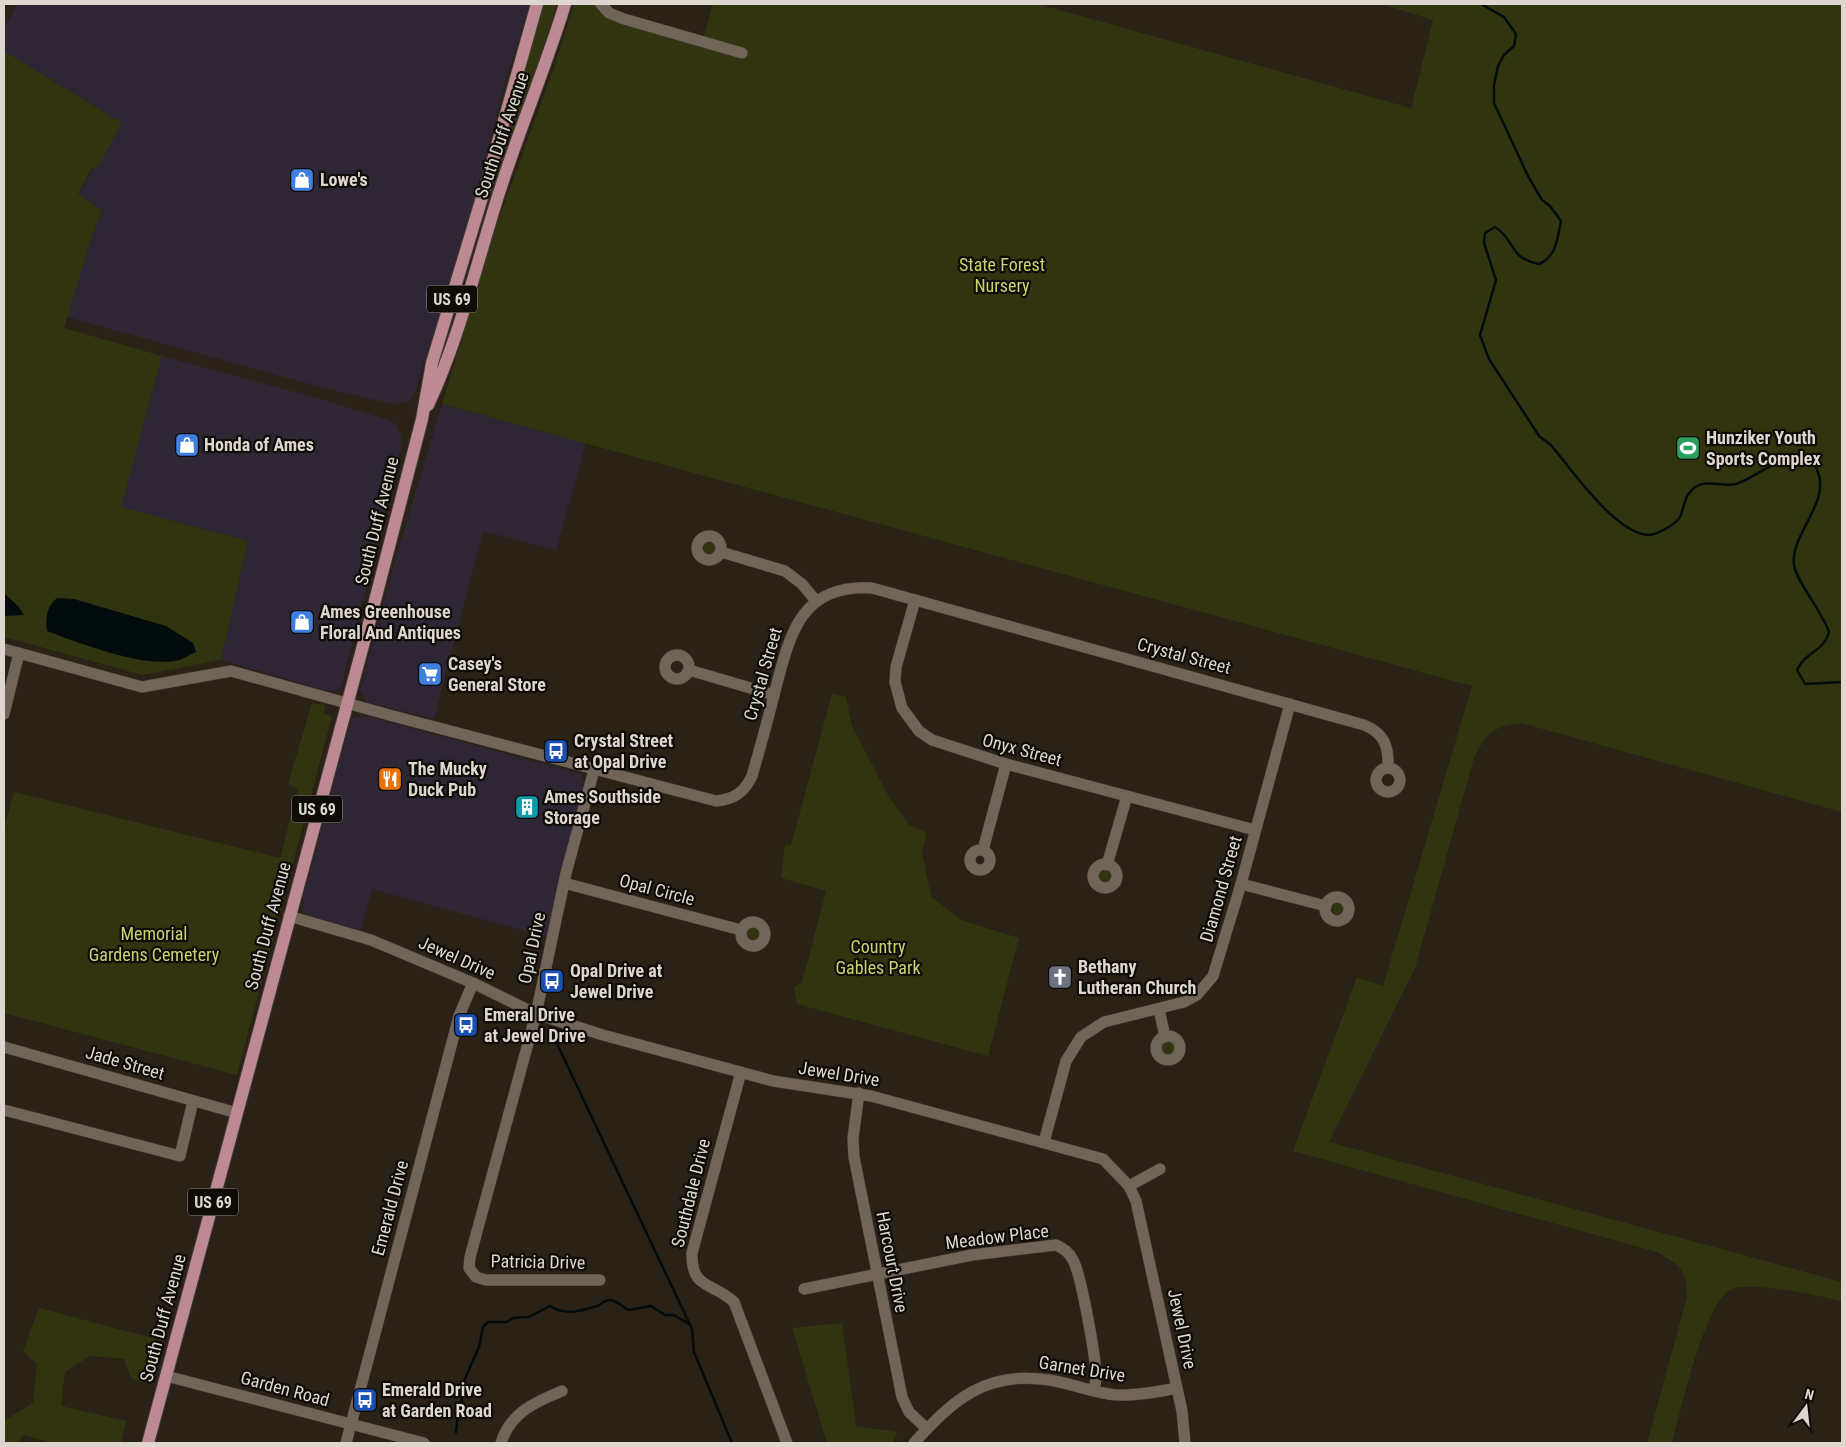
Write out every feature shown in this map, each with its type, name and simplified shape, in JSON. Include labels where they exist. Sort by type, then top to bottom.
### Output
[{"type":"main road","name":"South Duff Avenue","points":[[148,1443],[422,418],[432,363],[487,181],[537,4]]},
{"type":"main road","name":"South Duff Avenue","points":[[422,418],[452,345],[500,188],[551,49],[565,4]]},
{"type":"street","points":[[601,4],[609,13],[624,19],[742,53]]},
{"type":"street","points":[[721,552],[785,571],[802,584],[816,601]]},
{"type":"street","name":"Crystal Street","points":[[4,649],[142,687],[230,671],[594,770],[716,801],[735,797],[743,791],[752,776],[794,627],[816,601],[839,590],[854,587],[872,588],[1290,704],[1373,729],[1380,734],[1387,746],[1388,768]]},
{"type":"street","name":"Onyx Street","points":[[915,600],[896,667],[895,682],[902,708],[919,732],[932,740],[1006,764],[1256,830]]},
{"type":"street","points":[[4,714],[20,653]]},
{"type":"street","points":[[689,670],[774,695]]},
{"type":"street","name":"Diamond Street","points":[[1044,1142],[1066,1061],[1081,1037],[1104,1022],[1159,1009],[1197,995],[1213,976],[1241,884],[1290,704]]},
{"type":"street","points":[[983,850],[1006,764]]},
{"type":"street","name":"Opal Drive","points":[[476,1277],[469,1268],[470,1257],[536,1014],[564,883],[594,770]]},
{"type":"street","points":[[1107,864],[1127,796]]},
{"type":"street","name":"Opal Circle","points":[[564,883],[741,930]]},
{"type":"street","points":[[1241,884],[1326,906]]},
{"type":"street","name":"Jewel Drive","points":[[289,916],[371,940],[473,983],[536,1014],[603,1035],[773,1081],[859,1093],[1103,1159],[1129,1186],[1136,1201],[1177,1388],[1185,1443]]},
{"type":"street","name":"Emerald Drive","points":[[346,1443],[459,1016],[473,983]]},
{"type":"street","points":[[1159,1009],[1165,1037]]},
{"type":"street","name":"Jade Street","points":[[4,1046],[236,1113]]},
{"type":"street","name":"Southdale Drive","points":[[741,1072],[692,1253],[692,1268],[699,1280],[726,1294],[734,1302],[787,1443]]},
{"type":"street","name":"Harcourt Drive","points":[[859,1093],[853,1138],[854,1157],[876,1274],[902,1396],[909,1412],[927,1429]]},
{"type":"street","points":[[4,1110],[180,1156],[193,1101]]},
{"type":"street","points":[[1129,1186],[1160,1169]]},
{"type":"street","name":"Meadow Place","points":[[804,1289],[972,1255],[1056,1245],[1067,1251],[1074,1261],[1079,1274],[1096,1379],[1093,1390]]},
{"type":"street","name":"Patricia Drive","points":[[476,1277],[486,1280],[600,1280]]},
{"type":"street","name":"Garden Road","points":[[166,1376],[424,1443]]},
{"type":"street","name":"Garnet Drive","points":[[914,1443],[962,1397],[977,1388],[995,1382],[1022,1378],[1049,1380],[1115,1395],[1177,1388]]},
{"type":"street","points":[[501,1443],[514,1419],[530,1404],[562,1391]]},
{"type":"shaded area","points":[[18,4],[530,4],[507,75],[469,220],[415,392],[410,401],[393,404],[324,388],[67,317],[91,239],[102,211],[78,195],[122,123],[4,51],[4,27]]},
{"type":"shaded area","points":[[162,356],[317,398],[391,421],[397,426],[401,435],[401,448],[342,683],[338,690],[328,691],[221,660],[248,541],[120,507]]},
{"type":"shaded area","points":[[442,404],[586,443],[556,550],[483,531],[434,719],[367,702],[360,690],[394,564]]},
{"type":"shaded area","points":[[4,593],[19,607],[24,615],[4,616]]},
{"type":"shaded area","points":[[57,598],[74,599],[166,626],[193,643],[196,652],[179,660],[165,662],[149,661],[112,653],[47,631],[46,621],[48,613],[51,605]]},
{"type":"shaded area","points":[[366,716],[581,774],[584,783],[559,876],[547,937],[372,889],[360,931],[308,915],[302,911],[303,898],[350,722],[353,718]]},
{"type":"green space","points":[[543,4],[557,4],[519,123],[493,194],[489,193]]},
{"type":"green space","name":"State Forest Nursery","points":[[574,4],[597,4],[701,46],[713,4],[1038,4],[1411,108],[1433,20],[1382,4],[1842,4],[1842,812],[1521,723],[1497,729],[1487,737],[1474,758],[1415,968],[1329,1142],[1842,1282],[1842,1301],[1770,1288],[1741,1287],[1732,1289],[1722,1298],[1712,1314],[1703,1335],[1672,1443],[1647,1443],[1687,1297],[1686,1280],[1677,1265],[1657,1252],[1293,1151],[1357,977],[1383,986],[1472,686],[442,404],[496,227],[554,67]]},
{"type":"green space","points":[[4,51],[122,123],[96,170],[92,168],[78,194],[102,211],[91,239],[64,328],[162,356],[121,507],[248,541],[221,660],[143,675],[4,637]]},
{"type":"green space","points":[[706,542],[712,542],[716,549],[712,556],[706,556],[702,552],[702,546]]},
{"type":"green space","name":"Country Gables Park","points":[[832,694],[846,697],[852,726],[888,795],[909,825],[927,833],[922,851],[931,896],[961,920],[1019,938],[988,1056],[797,1004],[794,987],[802,983],[826,891],[781,878],[785,845],[791,845]]},
{"type":"green space","name":"Memorial Gardens Cemetery","points":[[312,703],[325,705],[324,714],[332,716],[237,1075],[4,1013],[4,829],[14,792],[280,858],[298,789],[288,784]]},
{"type":"green space","points":[[1101,870],[1107,870],[1111,877],[1107,884],[1101,884],[1097,880],[1097,874]]},
{"type":"green space","points":[[1336,902],[1342,902],[1346,909],[1342,916],[1336,916],[1332,912],[1332,906]]},
{"type":"green space","points":[[750,926],[756,926],[760,933],[756,940],[750,940],[746,936],[746,930]]},
{"type":"green space","points":[[1165,1041],[1171,1041],[1175,1048],[1171,1055],[1165,1055],[1161,1051],[1161,1045]]},
{"type":"green space","points":[[39,1308],[156,1339],[143,1383],[131,1378],[124,1359],[90,1356],[65,1372],[61,1406],[126,1421],[121,1443],[53,1443],[24,1435],[17,1443],[4,1443],[4,1421],[33,1403],[37,1364],[23,1351]]},
{"type":"green space","points":[[842,1323],[856,1426],[897,1432],[893,1443],[827,1443],[792,1328]]},
{"type":"waterway","points":[[1481,4],[1504,17],[1516,34],[1514,46],[1504,55],[1498,66],[1494,85],[1494,103],[1528,176],[1542,200],[1550,206],[1561,221],[1553,252],[1545,261],[1539,264],[1522,258],[1502,232],[1495,227],[1485,233],[1484,243],[1496,280],[1480,335],[1489,359],[1539,436],[1551,445],[1595,499],[1622,524],[1635,532],[1652,535],[1670,526],[1680,517],[1685,500],[1695,487],[1706,483],[1736,484],[1779,462],[1791,458],[1802,457],[1811,461],[1818,472],[1819,495],[1798,542],[1794,554],[1794,565],[1799,580],[1829,632],[1823,644],[1805,659],[1797,670],[1805,684],[1842,682]]},
{"type":"waterway","points":[[551,1031],[692,1329],[694,1352],[732,1443]]},
{"type":"waterway","points":[[456,1432],[458,1415],[463,1406],[460,1390],[479,1347],[483,1327],[488,1322],[507,1322],[513,1318],[529,1317],[550,1306],[561,1311],[579,1311],[611,1300],[628,1310],[651,1306],[665,1315],[674,1315],[689,1324]]},
{"type":"place","name":"Lowe's","points":[[302,180]]},
{"type":"place","name":"Honda of Ames","points":[[187,445]]},
{"type":"place","name":"Hunziker Youth Sports Complex","points":[[1688,448]]},
{"type":"place","name":"Ames Greenhouse Floral And Antiques","points":[[302,622]]},
{"type":"place","name":"Casey's General Store","points":[[430,674]]},
{"type":"place","name":"Crystal Street at Opal Drive","points":[[556,751]]},
{"type":"place","name":"The Mucky Duck Pub","points":[[390,779]]},
{"type":"place","name":"Ames Southside Storage","points":[[527,807]]},
{"type":"place","name":"Bethany Lutheran Church","points":[[1060,977]]},
{"type":"place","name":"Opal Drive at Jewel Drive","points":[[552,981]]},
{"type":"place","name":"Emeral Drive at Jewel Drive","points":[[466,1025]]},
{"type":"place","name":"Emerald Drive at Garden Road","points":[[365,1400]]}]
